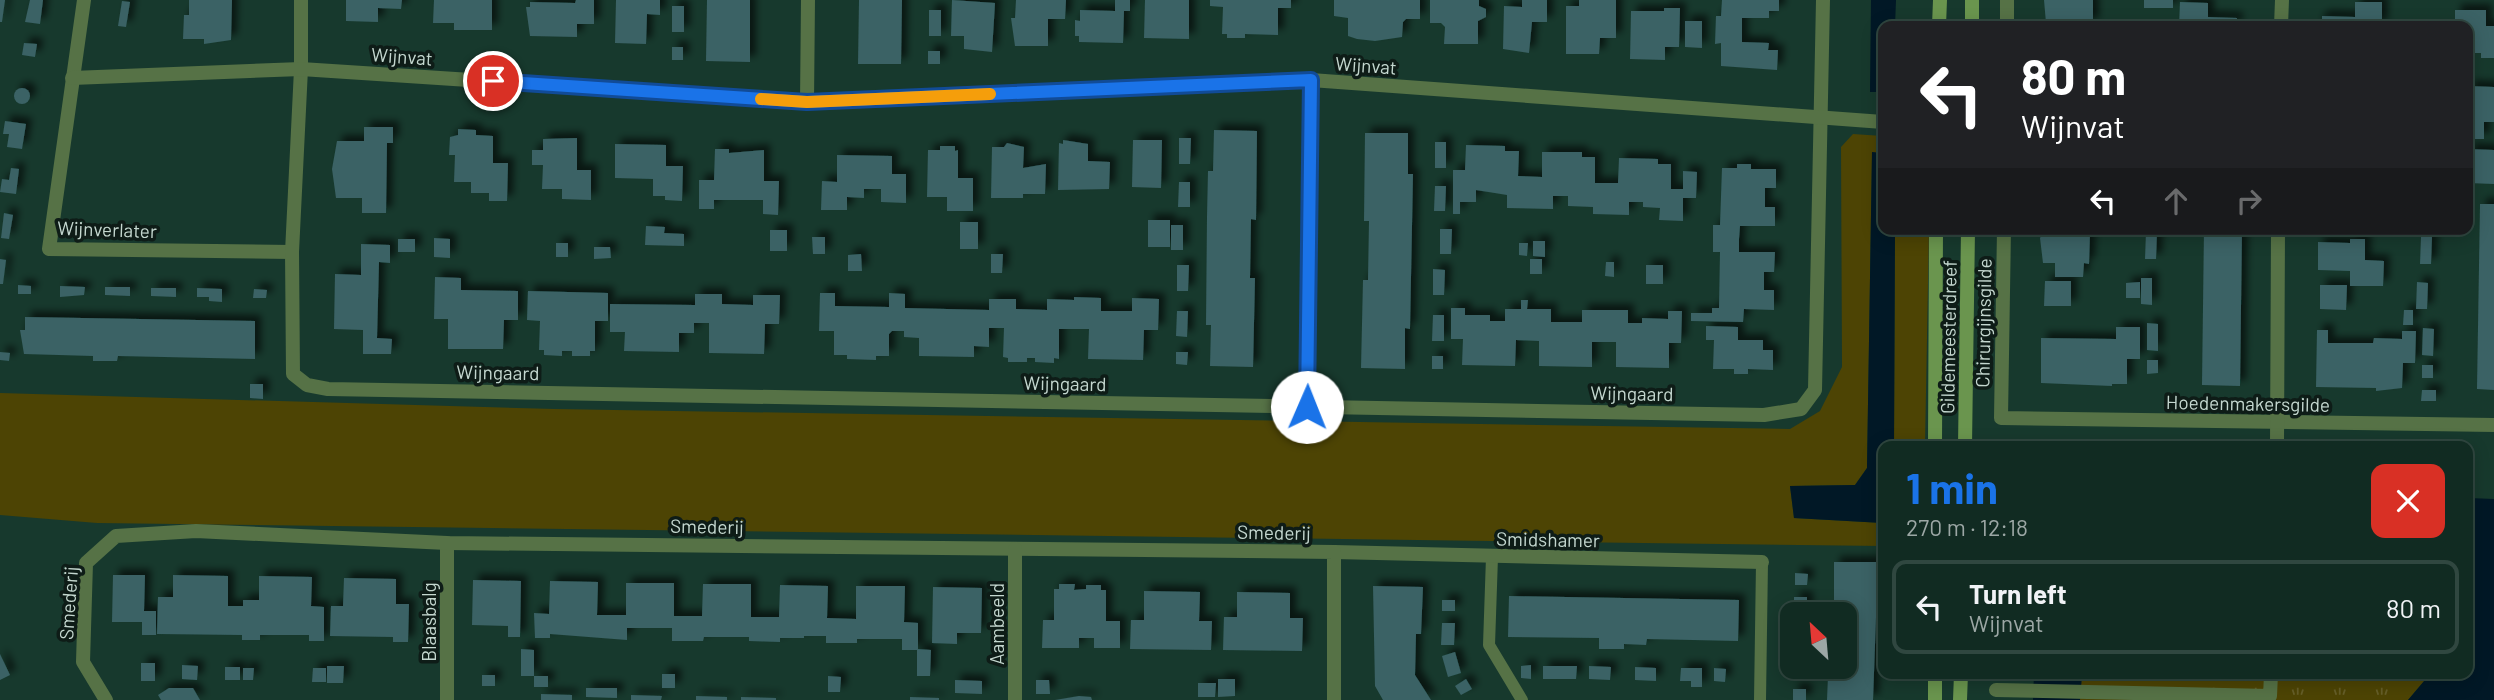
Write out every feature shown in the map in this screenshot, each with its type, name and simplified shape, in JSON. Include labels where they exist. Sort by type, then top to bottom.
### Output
[{"type":"street","name":"Wijnverlater","points":[[84,0],[48,249],[292,252]]},
{"type":"street","name":"Wijngaard","points":[[301,0],[301,69],[292,252],[293,374],[307,386],[328,389],[1764,415],[1801,409],[1815,390],[1823,0]]},
{"type":"street","points":[[807,102],[808,0]]},
{"type":"street","points":[[1939,21],[1940,0]]},
{"type":"street","points":[[1972,0],[1972,21]]},
{"type":"street","points":[[2007,0],[2007,21]]},
{"type":"street","points":[[2281,21],[2282,0]]},
{"type":"street","points":[[72,78],[301,69]]},
{"type":"street","name":"Wijnvat","points":[[301,69],[807,102],[1311,80],[1878,122]]},
{"type":"street","points":[[1307,407],[1311,80]]},
{"type":"street","name":"Gildemeesterdreef","points":[[1935,441],[1936,235]]},
{"type":"street","name":"Gildemeesterdreef","points":[[1965,441],[1968,235]]},
{"type":"street","name":"Chirurgijnsgilde","points":[[2001,418],[2004,235]]},
{"type":"street","points":[[2277,441],[2278,235]]},
{"type":"street","name":"Hoedenmakersgilde","points":[[2001,418],[2494,425]]},
{"type":"street","name":"Smederij","points":[[106,700],[83,662],[86,563],[116,536],[196,531],[447,543],[1334,552],[1334,700]]},
{"type":"street","name":"Blaasbalg","points":[[447,543],[447,700]]},
{"type":"street","name":"Aambeeld","points":[[1015,549],[1015,700]]},
{"type":"street","name":"Smidshamer","points":[[1334,552],[1762,562]]},
{"type":"street","points":[[1935,679],[1935,700]]},
{"type":"street","points":[[1960,700],[1961,679]]},
{"type":"street","points":[[1996,690],[2270,696],[2271,679]]},
{"type":"lane","points":[[1492,557],[1489,645],[1522,700]]},
{"type":"lane","points":[[1760,700],[1762,562]]},
{"type":"green space","points":[[1853,134],[1878,136],[1878,153],[1872,153],[1867,468],[1855,485],[1790,486],[1794,518],[1878,523],[1878,546],[97,523],[0,515],[0,393],[555,409],[1790,429],[1820,411],[1842,367],[1841,147]]},
{"type":"green space","points":[[1895,235],[1929,235],[1925,441],[1894,441]]},
{"type":"green space","points":[[2082,679],[2426,679],[2408,700],[2080,700]]},
{"type":"water","points":[[1871,0],[1896,0],[1895,21],[1878,21],[1878,92],[1870,92]]},
{"type":"water","points":[[1872,152],[1878,153],[1878,235],[1895,235],[1894,441],[1878,441],[1878,523],[1794,518],[1790,486],[1855,485],[1867,468]]},
{"type":"water","points":[[2473,498],[2494,499],[2494,700],[2408,700],[2426,679],[2473,679]]},
{"type":"water","points":[[2034,679],[2082,679],[2080,700],[2033,700]]},
{"type":"building","points":[[0,0],[5,0],[2,22],[0,22]]},
{"type":"building","points":[[30,0],[43,0],[40,24],[25,22]]},
{"type":"building","points":[[189,0],[232,0],[231,40],[204,44],[204,39],[183,39],[184,15],[189,15]]},
{"type":"building","points":[[346,0],[402,0],[401,9],[378,8],[378,22],[346,21]]},
{"type":"building","points":[[434,0],[492,0],[492,30],[454,30],[454,23],[433,23]]},
{"type":"building","points":[[576,0],[594,0],[594,24],[577,24],[577,37],[530,36],[526,7],[530,7],[530,2],[575,3]]},
{"type":"building","points":[[616,0],[660,0],[660,15],[647,14],[646,44],[615,43]]},
{"type":"building","points":[[707,0],[750,0],[750,62],[706,61]]},
{"type":"building","points":[[859,0],[902,0],[901,64],[858,64]]},
{"type":"building","points":[[952,0],[995,3],[992,52],[964,49],[964,36],[951,36]]},
{"type":"building","points":[[1016,0],[1066,0],[1065,19],[1048,19],[1048,46],[1015,46],[1011,18],[1015,18]]},
{"type":"building","points":[[1115,0],[1130,0],[1130,11],[1124,11],[1123,43],[1079,42],[1079,36],[1075,36],[1075,20],[1080,21],[1080,10],[1115,11]]},
{"type":"building","points":[[1145,0],[1189,0],[1189,39],[1144,38]]},
{"type":"building","points":[[1210,0],[1291,0],[1291,8],[1278,8],[1278,35],[1245,34],[1245,38],[1227,38],[1227,34],[1222,34],[1223,7],[1210,6]]},
{"type":"building","points":[[1334,0],[1420,0],[1420,19],[1406,19],[1403,22],[1402,37],[1375,41],[1357,39],[1348,36],[1348,18],[1334,16]]},
{"type":"building","points":[[1430,0],[1479,0],[1479,6],[1486,9],[1486,17],[1478,21],[1478,44],[1444,44],[1445,27],[1441,23],[1430,23]]},
{"type":"building","points":[[1522,0],[1547,0],[1547,22],[1532,22],[1529,53],[1503,49],[1504,6],[1522,7]]},
{"type":"building","points":[[1579,0],[1616,0],[1616,38],[1600,38],[1599,54],[1566,54],[1566,6],[1579,6]]},
{"type":"building","points":[[1722,0],[1779,0],[1779,11],[1769,11],[1769,18],[1742,18],[1742,42],[1769,43],[1768,50],[1778,50],[1777,70],[1721,66],[1721,43],[1715,44],[1716,16],[1721,16]]},
{"type":"building","points":[[2044,0],[2093,0],[2093,21],[2046,21]]},
{"type":"building","points":[[2144,0],[2173,0],[2173,8],[2144,8]]},
{"type":"building","points":[[122,1],[130,2],[126,27],[118,26]]},
{"type":"building","points":[[2180,2],[2208,3],[2208,17],[2237,18],[2237,21],[2179,21]]},
{"type":"building","points":[[2355,2],[2382,2],[2382,21],[2318,21],[2322,16],[2355,17]]},
{"type":"building","points":[[672,6],[684,6],[684,32],[672,32]]},
{"type":"building","points":[[1664,8],[1680,8],[1679,47],[1665,47],[1665,60],[1630,59],[1631,11],[1664,11]]},
{"type":"building","points":[[929,10],[941,10],[941,36],[929,36]]},
{"type":"building","points":[[2455,10],[2486,10],[2486,26],[2494,26],[2494,58],[2481,58],[2481,53],[2473,53],[2473,21],[2455,21]]},
{"type":"building","points":[[1685,21],[1702,21],[1702,48],[1685,47]]},
{"type":"building","points":[[24,43],[37,44],[35,57],[22,55]]},
{"type":"building","points":[[672,47],[683,47],[683,60],[672,60]]},
{"type":"building","points":[[928,51],[940,51],[940,64],[928,64]]},
{"type":"building","points":[[2473,86],[2494,87],[2494,122],[2484,122],[2484,139],[2473,139]]},
{"type":"building","points":[[22,88],[30,96],[22,104],[14,96]]},
{"type":"building","points":[[5,121],[26,124],[22,149],[7,147],[9,134],[3,134]]},
{"type":"building","points":[[364,127],[393,127],[393,143],[387,143],[386,213],[362,213],[362,198],[336,198],[332,169],[337,141],[364,141]]},
{"type":"building","points":[[458,129],[476,130],[476,135],[493,136],[493,163],[508,163],[507,201],[489,201],[489,193],[471,193],[471,182],[454,182],[455,155],[449,155],[450,137],[458,135]]},
{"type":"building","points":[[1214,130],[1257,131],[1256,220],[1251,219],[1250,278],[1255,278],[1253,367],[1210,366],[1211,325],[1206,325],[1207,217],[1208,171],[1213,171]]},
{"type":"building","points":[[1365,133],[1408,133],[1408,174],[1413,174],[1410,329],[1405,328],[1405,369],[1361,368],[1363,280],[1368,280],[1369,221],[1364,221]]},
{"type":"building","points":[[577,138],[577,170],[591,170],[591,200],[562,199],[562,189],[542,189],[543,165],[532,165],[532,150],[543,150],[543,139]]},
{"type":"building","points":[[1179,138],[1191,138],[1190,164],[1179,164]]},
{"type":"building","points":[[1063,140],[1088,144],[1088,161],[1110,162],[1109,189],[1058,190],[1059,143],[1063,144]]},
{"type":"building","points":[[1133,140],[1162,140],[1161,188],[1132,187]]},
{"type":"building","points":[[1435,142],[1446,142],[1446,168],[1435,168]]},
{"type":"building","points":[[1007,143],[1024,147],[1023,168],[1046,164],[1045,194],[1023,194],[1023,198],[991,198],[992,147],[1004,147]]},
{"type":"building","points":[[615,144],[666,145],[666,166],[683,166],[682,201],[653,196],[653,179],[615,178]]},
{"type":"building","points":[[1466,145],[1505,146],[1505,151],[1519,151],[1518,176],[1542,177],[1542,152],[1582,152],[1582,157],[1595,157],[1595,183],[1618,183],[1619,158],[1658,159],[1658,164],[1671,164],[1671,189],[1683,189],[1683,171],[1697,172],[1696,198],[1683,198],[1683,221],[1659,220],[1660,208],[1643,207],[1643,202],[1629,202],[1629,215],[1593,214],[1593,207],[1568,206],[1568,196],[1553,196],[1553,209],[1507,208],[1507,195],[1476,190],[1476,202],[1460,202],[1460,214],[1453,214],[1453,170],[1465,170]]},
{"type":"building","points":[[940,146],[955,146],[955,151],[958,150],[958,178],[973,178],[973,211],[947,211],[947,197],[927,197],[928,150],[940,150]]},
{"type":"building","points":[[715,149],[729,149],[729,153],[764,150],[764,181],[779,181],[778,215],[763,214],[763,200],[714,200],[714,209],[699,209],[699,180],[714,180]]},
{"type":"building","points":[[2473,149],[2494,150],[2494,184],[2473,183]]},
{"type":"building","points":[[837,155],[892,156],[892,174],[906,174],[906,203],[881,202],[881,189],[864,189],[864,198],[847,197],[847,210],[821,210],[822,181],[837,182]]},
{"type":"building","points":[[1737,164],[1751,164],[1751,169],[1776,169],[1776,188],[1765,188],[1765,207],[1775,207],[1775,226],[1740,226],[1739,239],[1739,252],[1775,252],[1774,272],[1764,272],[1764,290],[1774,290],[1774,310],[1744,309],[1743,322],[1691,321],[1691,313],[1712,313],[1712,308],[1719,308],[1720,252],[1713,252],[1713,225],[1720,225],[1722,168],[1737,168]]},
{"type":"building","points":[[11,168],[19,169],[16,194],[0,192],[2,179],[9,180]]},
{"type":"building","points":[[1179,182],[1190,182],[1190,207],[1178,207]]},
{"type":"building","points":[[1435,186],[1446,186],[1445,211],[1434,211]]},
{"type":"building","points":[[2480,204],[2494,204],[2494,390],[2477,389]]},
{"type":"building","points":[[4,213],[13,215],[9,239],[1,238]]},
{"type":"building","points":[[1148,220],[1170,220],[1170,247],[1148,247]]},
{"type":"building","points":[[960,222],[978,222],[978,249],[960,249]]},
{"type":"building","points":[[1171,225],[1183,225],[1183,250],[1171,250]]},
{"type":"building","points":[[646,226],[665,227],[664,233],[684,234],[684,246],[645,245]]},
{"type":"building","points":[[1440,229],[1452,229],[1451,254],[1440,254]]},
{"type":"building","points":[[770,230],[787,230],[787,251],[770,251]]},
{"type":"building","points":[[2042,235],[2090,235],[2089,264],[2084,263],[2083,277],[2055,277],[2055,263],[2043,263]]},
{"type":"building","points":[[2146,235],[2157,235],[2156,259],[2145,259]]},
{"type":"building","points":[[2204,235],[2242,235],[2240,386],[2202,385]]},
{"type":"building","points":[[812,237],[825,237],[825,254],[813,254]]},
{"type":"building","points":[[2421,237],[2432,237],[2431,264],[2420,264]]},
{"type":"building","points":[[434,238],[450,239],[450,258],[434,257]]},
{"type":"building","points":[[398,239],[415,239],[415,252],[398,252]]},
{"type":"building","points":[[2350,239],[2365,239],[2365,260],[2384,261],[2383,286],[2350,286],[2350,271],[2318,270],[2318,242],[2350,243]]},
{"type":"building","points":[[1533,241],[1545,241],[1545,257],[1533,256]]},
{"type":"building","points":[[556,243],[568,243],[568,257],[556,257]]},
{"type":"building","points":[[1519,243],[1528,243],[1527,256],[1519,255]]},
{"type":"building","points":[[361,244],[390,245],[390,263],[379,262],[377,338],[392,339],[391,354],[363,354],[363,330],[334,329],[335,274],[361,275]]},
{"type":"building","points":[[594,247],[610,247],[611,258],[594,259]]},
{"type":"building","points":[[861,254],[862,271],[848,271],[848,255]]},
{"type":"building","points":[[991,254],[1003,254],[1002,273],[991,273]]},
{"type":"building","points":[[0,259],[6,260],[3,284],[0,284]]},
{"type":"building","points":[[1530,259],[1542,259],[1542,274],[1530,274]]},
{"type":"building","points":[[1606,262],[1614,262],[1614,277],[1605,276]]},
{"type":"building","points":[[1177,265],[1189,265],[1188,291],[1177,291]]},
{"type":"building","points":[[1646,265],[1663,265],[1663,284],[1646,284]]},
{"type":"building","points":[[1433,269],[1445,270],[1444,295],[1433,295]]},
{"type":"building","points":[[435,277],[461,278],[461,290],[518,291],[518,320],[504,320],[503,349],[448,349],[448,319],[434,319]]},
{"type":"building","points":[[2141,278],[2152,278],[2152,305],[2141,304]]},
{"type":"building","points":[[2045,281],[2071,281],[2071,306],[2044,306]]},
{"type":"building","points":[[2140,282],[2140,298],[2126,298],[2126,283]]},
{"type":"building","points":[[2417,282],[2428,283],[2427,309],[2416,309]]},
{"type":"building","points":[[18,285],[31,286],[31,294],[18,294]]},
{"type":"building","points":[[2320,285],[2347,285],[2346,310],[2320,309]]},
{"type":"building","points":[[60,286],[85,287],[84,295],[60,297]]},
{"type":"building","points":[[105,287],[130,287],[130,296],[105,295]]},
{"type":"building","points":[[151,288],[176,288],[176,297],[151,296]]},
{"type":"building","points":[[197,288],[222,289],[222,302],[209,301],[209,297],[197,297]]},
{"type":"building","points":[[254,289],[267,290],[266,298],[253,298]]},
{"type":"building","points":[[528,291],[608,293],[608,321],[595,321],[595,351],[590,351],[590,356],[572,356],[572,351],[562,351],[562,356],[544,355],[544,350],[539,350],[540,321],[527,320]]},
{"type":"building","points":[[820,293],[835,293],[835,306],[889,307],[889,293],[905,294],[905,308],[989,310],[989,299],[1016,299],[1016,309],[1047,310],[1047,299],[1101,298],[1101,311],[1132,311],[1132,298],[1159,299],[1158,330],[1144,330],[1143,360],[1088,359],[1089,329],[1059,329],[1059,359],[1054,358],[1054,363],[1035,362],[1035,358],[1027,358],[1027,362],[1008,362],[1008,358],[1003,357],[1004,328],[989,328],[989,347],[974,346],[974,357],[919,356],[919,338],[904,337],[904,331],[892,331],[889,334],[889,356],[876,356],[876,360],[847,359],[847,355],[834,355],[834,331],[819,331]]},
{"type":"building","points":[[695,294],[722,294],[722,304],[753,305],[753,295],[780,295],[779,324],[765,324],[764,354],[709,353],[709,323],[694,323],[694,333],[679,333],[679,352],[624,351],[625,332],[610,332],[610,304],[695,305]]},
{"type":"building","points":[[1521,300],[1528,300],[1527,309],[1551,309],[1551,322],[1582,322],[1582,310],[1628,310],[1628,323],[1642,323],[1642,318],[1668,319],[1668,311],[1682,311],[1681,343],[1669,343],[1669,368],[1616,367],[1616,342],[1592,342],[1592,367],[1539,366],[1539,341],[1516,340],[1515,366],[1462,365],[1463,339],[1451,339],[1451,308],[1465,308],[1465,315],[1490,315],[1490,321],[1505,321],[1505,309],[1521,309]]},
{"type":"building","points":[[2404,310],[2413,310],[2413,325],[2403,325]]},
{"type":"building","points":[[1177,311],[1188,311],[1187,337],[1176,336]]},
{"type":"building","points":[[1433,315],[1444,315],[1444,341],[1432,341]]},
{"type":"building","points":[[25,317],[255,321],[255,359],[118,356],[117,361],[93,361],[93,356],[24,354],[20,330],[25,330]]},
{"type":"building","points":[[2147,323],[2158,324],[2158,351],[2147,350]]},
{"type":"building","points":[[1706,326],[1738,327],[1738,340],[1763,340],[1763,350],[1773,350],[1773,370],[1748,369],[1748,374],[1734,374],[1734,369],[1713,369],[1714,340],[1706,340]]},
{"type":"building","points":[[2116,327],[2140,327],[2140,359],[2127,359],[2127,384],[2112,386],[2041,383],[2041,338],[2116,339]]},
{"type":"building","points":[[2423,328],[2434,329],[2433,356],[2422,355]]},
{"type":"building","points":[[2317,330],[2328,330],[2328,343],[2373,343],[2374,338],[2402,339],[2402,331],[2416,331],[2415,363],[2403,363],[2402,388],[2376,391],[2376,388],[2316,387]]},
{"type":"building","points":[[0,352],[10,353],[9,361],[0,360]]},
{"type":"building","points":[[1176,352],[1188,352],[1187,365],[1176,364]]},
{"type":"building","points":[[1432,356],[1443,356],[1443,369],[1432,369]]},
{"type":"building","points":[[2147,360],[2158,360],[2158,373],[2147,374]]},
{"type":"building","points":[[2422,365],[2433,365],[2433,378],[2422,378]]},
{"type":"building","points":[[250,384],[263,384],[263,399],[250,398]]},
{"type":"building","points":[[2422,390],[2436,390],[2436,401],[2421,401]]},
{"type":"building","points":[[1834,562],[1878,562],[1873,700],[1827,700],[1828,679],[1857,679],[1857,602],[1834,602]]},
{"type":"building","points":[[1795,573],[1808,574],[1807,585],[1795,585]]},
{"type":"building","points":[[113,575],[145,575],[144,611],[156,611],[156,635],[142,635],[142,622],[112,622]]},
{"type":"building","points":[[173,575],[228,576],[228,606],[243,606],[243,600],[259,600],[259,576],[312,577],[311,606],[324,607],[324,641],[309,641],[309,635],[260,635],[260,640],[242,640],[242,635],[157,634],[158,597],[173,597]]},
{"type":"building","points":[[344,578],[396,579],[396,604],[409,604],[408,642],[393,642],[393,637],[330,636],[331,606],[343,606]]},
{"type":"building","points":[[473,580],[521,581],[520,637],[508,637],[508,626],[472,625]]},
{"type":"building","points":[[550,581],[598,582],[597,615],[626,615],[626,583],[674,583],[674,616],[702,616],[703,584],[751,584],[751,617],[779,617],[780,585],[828,586],[827,618],[856,619],[856,586],[905,586],[904,622],[918,623],[918,649],[931,650],[930,676],[917,676],[917,650],[902,650],[902,639],[857,639],[857,643],[826,643],[826,636],[804,636],[780,638],[780,642],[749,641],[749,637],[704,637],[703,641],[672,641],[672,628],[627,628],[627,640],[550,634],[550,638],[535,638],[534,613],[549,614]]},
{"type":"building","points":[[1059,584],[1075,584],[1074,590],[1086,589],[1086,585],[1101,585],[1101,590],[1106,590],[1106,621],[1120,621],[1120,648],[1094,648],[1094,638],[1079,638],[1079,648],[1042,648],[1043,620],[1054,620],[1054,589],[1059,589]]},
{"type":"building","points":[[1373,586],[1423,587],[1421,634],[1416,634],[1415,675],[1431,700],[1383,700],[1375,686]]},
{"type":"building","points":[[933,587],[982,588],[981,633],[957,633],[957,644],[932,643]]},
{"type":"building","points":[[1144,591],[1200,592],[1199,621],[1212,621],[1211,650],[1130,649],[1131,620],[1144,620]]},
{"type":"building","points":[[1237,592],[1290,593],[1290,618],[1303,618],[1302,651],[1223,650],[1224,617],[1237,617]]},
{"type":"building","points":[[1509,596],[1739,600],[1738,641],[1647,639],[1646,645],[1624,644],[1624,649],[1599,649],[1599,638],[1508,637]]},
{"type":"building","points":[[1794,597],[1807,597],[1807,602],[1794,602]]},
{"type":"building","points":[[1442,600],[1455,600],[1455,611],[1442,611]]},
{"type":"building","points":[[1442,623],[1455,623],[1454,645],[1441,645]]},
{"type":"building","points":[[521,649],[534,650],[534,676],[521,676]]},
{"type":"building","points":[[1455,652],[1461,673],[1448,677],[1442,656]]},
{"type":"building","points":[[0,654],[10,675],[0,680]]},
{"type":"building","points":[[141,663],[155,663],[155,681],[141,681]]},
{"type":"building","points":[[182,665],[198,666],[197,680],[182,679]]},
{"type":"building","points":[[1531,665],[1531,679],[1521,678],[1521,666]]},
{"type":"building","points":[[327,666],[344,666],[343,683],[327,683]]},
{"type":"building","points":[[1543,666],[1577,666],[1576,679],[1543,679]]},
{"type":"building","points":[[1589,666],[1611,667],[1610,680],[1589,679]]},
{"type":"building","points":[[225,667],[240,667],[240,680],[225,680]]},
{"type":"building","points":[[1635,667],[1656,668],[1656,681],[1635,680]]},
{"type":"building","points":[[243,668],[254,668],[253,680],[243,680]]},
{"type":"building","points":[[313,668],[326,668],[326,682],[312,682]]},
{"type":"building","points":[[1681,668],[1702,668],[1702,687],[1691,687],[1691,681],[1680,681]]},
{"type":"building","points":[[1714,668],[1726,669],[1725,682],[1714,681]]},
{"type":"building","points":[[662,674],[675,674],[675,688],[662,688]]},
{"type":"building","points":[[482,675],[495,675],[495,686],[482,686]]},
{"type":"building","points":[[534,676],[548,676],[548,687],[534,687]]},
{"type":"building","points":[[828,676],[841,677],[840,692],[828,692]]},
{"type":"building","points":[[1218,679],[1235,679],[1235,696],[1218,697]]},
{"type":"building","points":[[1466,679],[1472,689],[1461,695],[1455,686]]},
{"type":"building","points":[[955,680],[982,681],[982,694],[955,693]]},
{"type":"building","points":[[1036,680],[1049,680],[1050,694],[1036,694]]},
{"type":"building","points":[[1198,683],[1216,683],[1215,697],[1198,697]]},
{"type":"building","points":[[169,688],[193,688],[200,700],[161,700],[158,695]]},
{"type":"building","points":[[586,688],[617,688],[617,698],[586,697]]},
{"type":"building","points":[[1793,689],[1806,689],[1806,700],[1793,700]]},
{"type":"building","points":[[541,694],[572,695],[572,700],[541,700]]},
{"type":"building","points":[[631,695],[662,696],[661,700],[631,700]]},
{"type":"building","points":[[696,696],[727,697],[727,700],[696,700]]},
{"type":"building","points":[[741,697],[776,698],[776,700],[741,700]]},
{"type":"building","points":[[910,697],[939,698],[939,700],[910,700]]},
{"type":"building","points":[[1091,697],[1092,700],[1055,700]]},
{"type":"slow traffic","points":[[761,99],[807,102],[990,94]]},
{"type":"route","points":[[493,81],[807,102],[1311,80],[1307,407]]}]
